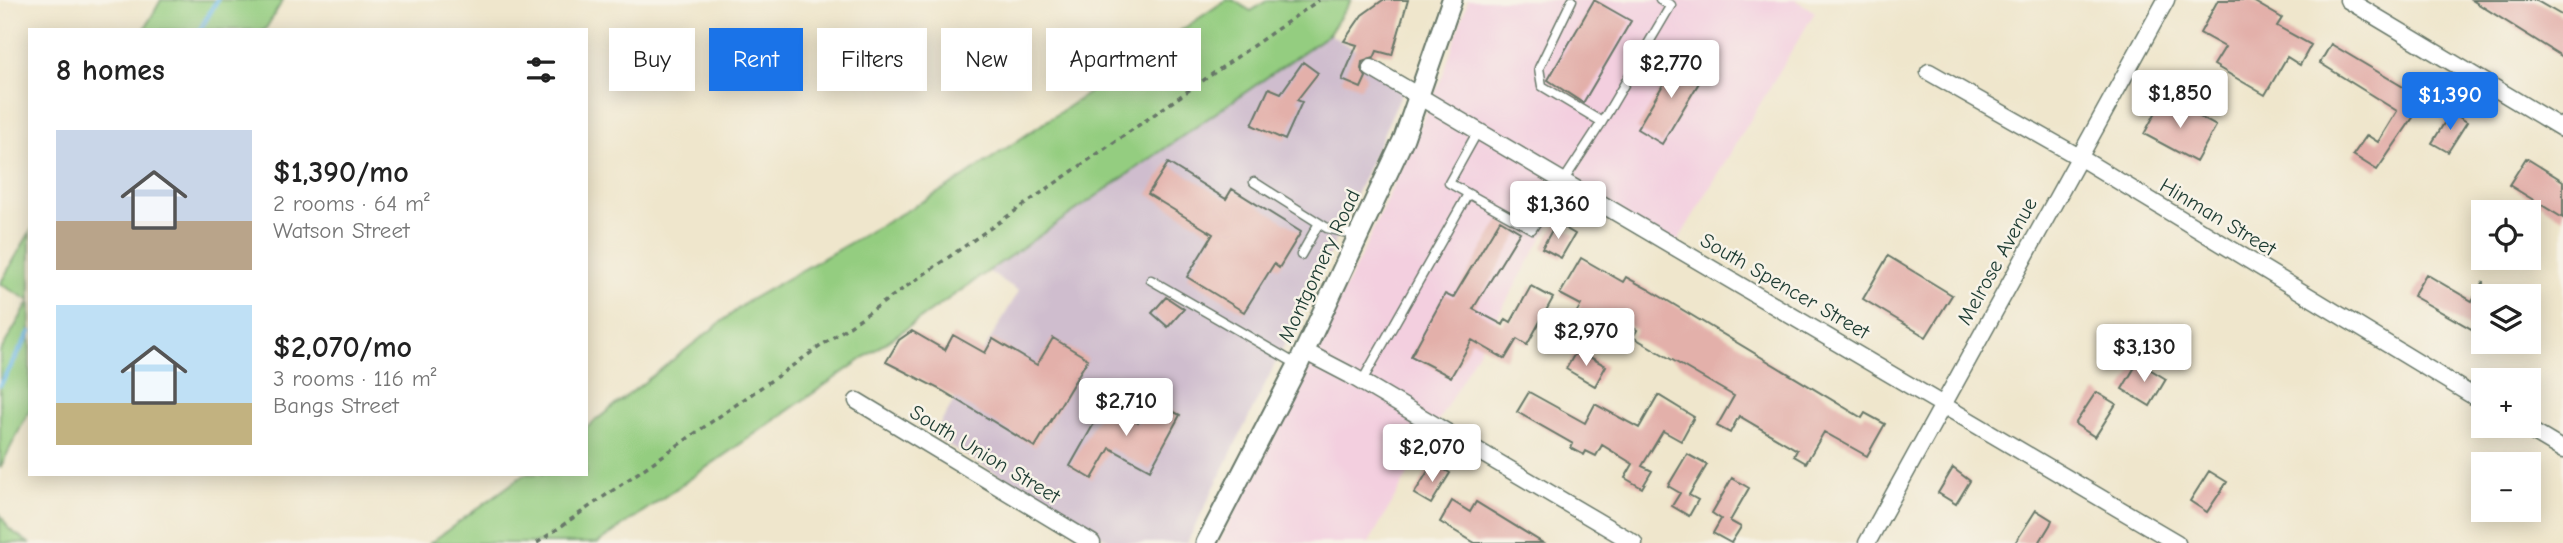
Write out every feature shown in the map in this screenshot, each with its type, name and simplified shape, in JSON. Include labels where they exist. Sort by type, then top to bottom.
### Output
[{"type":"street","name":"Montgomery Road","points":[[1206,543],[1301,358],[1359,236],[1420,96],[1452,0]]},
{"type":"street","name":"Melrose Avenue","points":[[1867,543],[2166,0]]},
{"type":"street","points":[[2348,0],[2563,129]]},
{"type":"street","name":"South Spencer Street","points":[[1371,68],[2177,543]]},
{"type":"street","name":"Hinman Street","points":[[1929,72],[2079,157],[2471,395]]},
{"type":"street","points":[[1301,358],[1362,381],[1634,543]]},
{"type":"street","name":"South Union Street","points":[[856,401],[1092,543]]},
{"type":"street","points":[[2541,437],[2563,450]]},
{"type":"lane","points":[[1572,0],[1539,68],[1538,78],[1542,86],[1602,122]]},
{"type":"lane","points":[[1478,131],[1449,183],[1532,229],[1602,122],[1671,5],[1660,0]]},
{"type":"lane","points":[[1254,181],[1319,223],[1359,236]]},
{"type":"lane","points":[[1362,381],[1468,194]]},
{"type":"lane","points":[[1301,255],[1319,223]]},
{"type":"lane","points":[[1151,280],[1301,358]]},
{"type":"path","points":[[537,543],[1319,0]]},
{"type":"shaded area","points":[[1468,0],[1796,0],[1815,12],[1672,251],[1569,191],[1369,543],[1219,543],[1361,256],[1443,75]]},
{"type":"shaded area","points":[[1329,34],[1407,81],[1332,248],[1187,543],[1113,543],[933,436],[1019,291],[989,272]]},
{"type":"green space","points":[[161,0],[283,0],[266,28],[145,28]]},
{"type":"green space","points":[[1226,0],[1233,0],[1251,11],[1268,0],[1351,0],[1329,34],[598,543],[430,543],[522,476],[588,476],[588,426],[748,301],[955,183],[1091,91],[1201,91],[1201,28],[1185,28]]},
{"type":"green space","points":[[28,235],[28,300],[0,284]]},
{"type":"green space","points":[[28,304],[28,413],[0,468],[0,352]]},
{"type":"green space","points":[[0,514],[9,529],[29,543],[0,543]]},
{"type":"building","points":[[1383,0],[1408,0],[1392,55],[1377,51],[1374,58],[1362,62],[1361,69],[1366,77],[1361,88],[1342,80],[1357,45],[1344,41],[1362,15]]},
{"type":"building","points":[[1594,0],[1631,21],[1583,103],[1548,80]]},
{"type":"building","points":[[2218,0],[2251,0],[2282,18],[2277,26],[2311,45],[2300,65],[2287,57],[2265,95],[2214,65],[2225,47],[2200,33]]},
{"type":"building","points":[[2472,0],[2535,0],[2563,16],[2563,57]]},
{"type":"building","points":[[2331,44],[2425,100],[2377,170],[2353,155],[2367,135],[2378,142],[2397,111],[2320,63]]},
{"type":"building","points":[[1680,56],[1706,71],[1662,144],[1637,129]]},
{"type":"building","points":[[1303,62],[1318,73],[1297,100],[1302,102],[1285,140],[1252,125],[1269,88],[1281,93]]},
{"type":"building","points":[[2164,97],[2216,126],[2196,162],[2144,134]]},
{"type":"building","points":[[2451,112],[2467,122],[2448,152],[2432,143]]},
{"type":"building","points":[[2526,158],[2563,181],[2563,218],[2541,205],[2541,200],[2534,200],[2509,185]]},
{"type":"building","points":[[1168,163],[1226,199],[1232,189],[1301,232],[1279,268],[1274,264],[1244,312],[1187,277],[1213,234],[1148,194]]},
{"type":"building","points":[[1500,220],[1520,232],[1473,309],[1503,325],[1506,319],[1511,322],[1531,286],[1553,298],[1527,345],[1517,339],[1505,359],[1472,340],[1451,377],[1411,356],[1445,294],[1453,298]]},
{"type":"building","points":[[1556,223],[1575,234],[1561,258],[1542,248]]},
{"type":"building","points":[[1888,256],[1952,295],[1926,337],[1863,299]]},
{"type":"building","points":[[1581,258],[1623,282],[1626,277],[1648,289],[1862,418],[1865,413],[1885,424],[1867,456],[1824,432],[1806,463],[1794,456],[1797,450],[1739,416],[1730,433],[1717,426],[1734,396],[1633,337],[1637,330],[1610,314],[1593,345],[1567,329],[1581,305],[1560,294]]},
{"type":"building","points":[[2426,274],[2471,300],[2471,329],[2413,296]]},
{"type":"building","points":[[1166,297],[1184,309],[1168,327],[1152,313]]},
{"type":"building","points":[[912,331],[945,350],[953,335],[985,353],[993,339],[1037,365],[1053,338],[1088,359],[1035,447],[943,391],[886,362],[899,340]]},
{"type":"building","points":[[1577,350],[1606,366],[1595,386],[1566,369]]},
{"type":"building","points":[[2138,362],[2166,379],[2150,406],[2122,389]]},
{"type":"building","points":[[1529,392],[1585,423],[1595,404],[1639,428],[1658,395],[1694,417],[1681,441],[1663,431],[1642,466],[1652,471],[1642,488],[1625,478],[1633,464],[1602,445],[1596,456],[1586,451],[1584,455],[1571,448],[1573,444],[1517,412]]},
{"type":"building","points":[[2096,392],[2116,404],[2095,437],[2075,424]]},
{"type":"building","points":[[1151,400],[1180,415],[1150,470],[1110,448],[1092,479],[1070,466],[1105,404],[1138,423]]},
{"type":"building","points":[[1687,454],[1707,465],[1689,495],[1698,500],[1689,516],[1672,506],[1680,493],[1668,486]]},
{"type":"building","points":[[1433,463],[1450,473],[1431,504],[1414,494]]},
{"type":"building","points":[[1953,468],[1970,481],[1956,504],[1938,493]]},
{"type":"building","points":[[2209,471],[2227,482],[2207,512],[2190,501]]},
{"type":"building","points":[[1732,478],[1749,488],[1730,521],[1741,527],[1731,543],[1713,533],[1721,519],[1712,513]]},
{"type":"building","points":[[1452,501],[1470,512],[1476,502],[1543,543],[1475,543],[1440,522]]},
{"type":"building","points":[[2036,510],[2052,520],[2039,543],[2015,543]]},
{"type":"waterway","points":[[201,28],[217,0]]},
{"type":"waterway","points":[[0,385],[28,336]]}]
